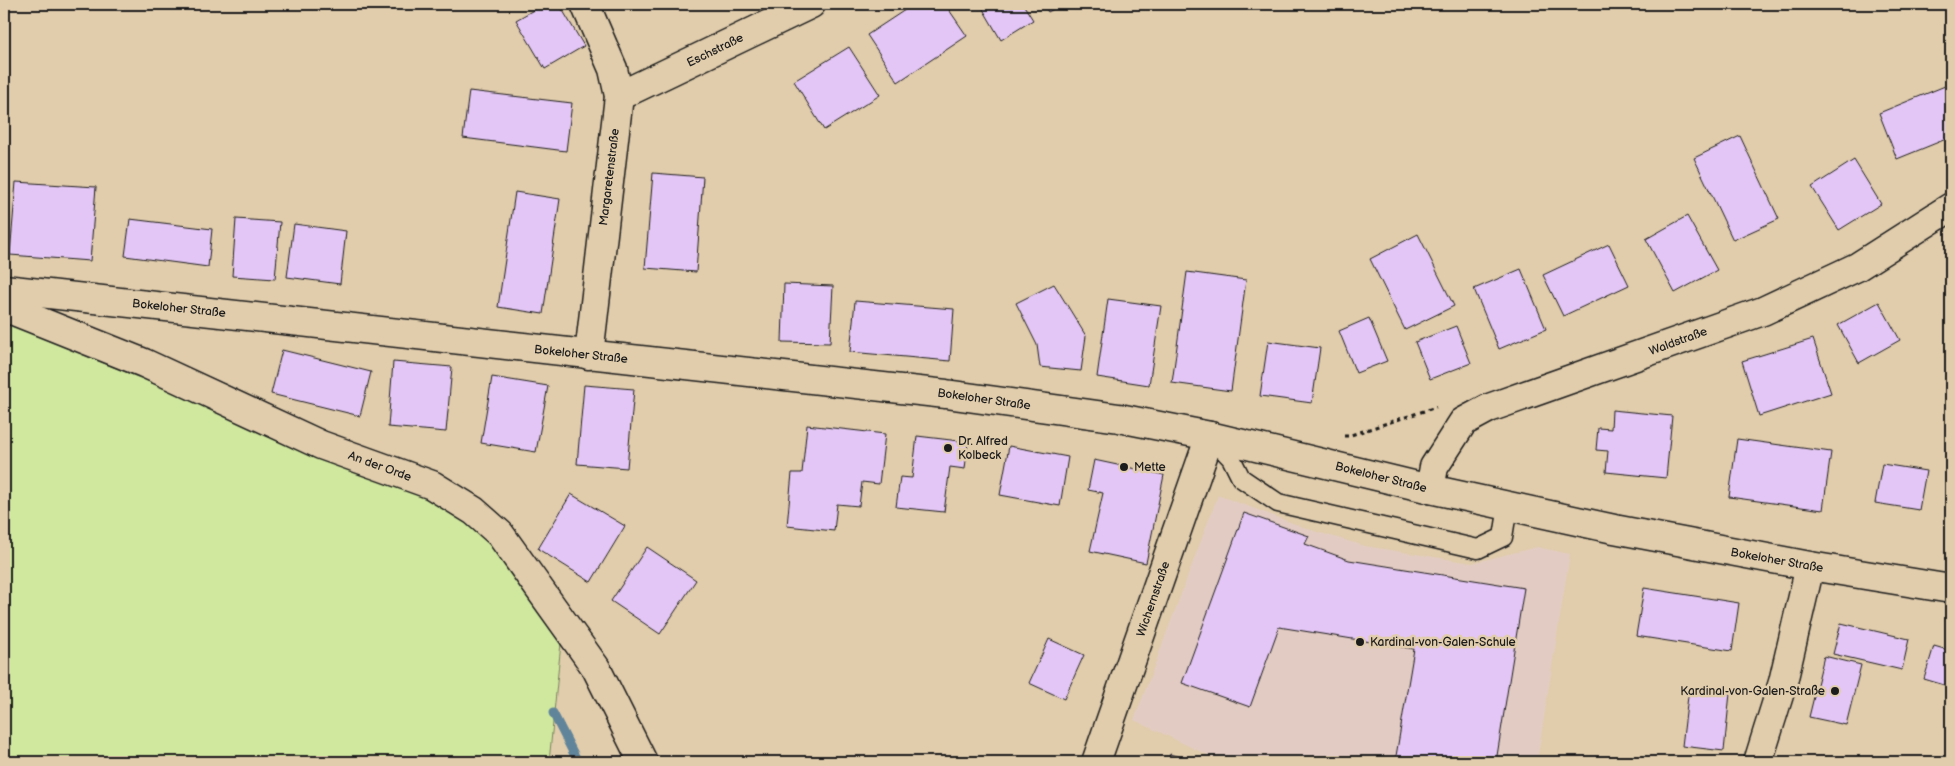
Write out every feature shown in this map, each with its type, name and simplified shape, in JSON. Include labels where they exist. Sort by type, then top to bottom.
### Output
[{"type":"street","name":"Margaretenstraße","points":[[585,4],[613,69],[619,96],[589,355]]},
{"type":"street","name":"Eschstraße","points":[[619,96],[811,4]]},
{"type":"street","name":"Waldstraße","points":[[1430,489],[1434,467],[1463,422],[1472,417],[1489,408],[1763,310],[1857,267],[1951,207]]},
{"type":"street","name":"Bokeloher Straße","points":[[4,288],[946,394],[1118,418],[1210,436],[1430,489],[1614,529],[1810,566],[1951,589]]},
{"type":"street","name":"An der Orde","points":[[4,307],[144,363],[321,445],[432,485],[474,512],[500,534],[596,668],[644,762]]},
{"type":"street","name":"Wichernstraße","points":[[1096,762],[1210,436]]},
{"type":"street","points":[[1758,762],[1783,682],[1810,566]]},
{"type":"lane","points":[[1210,436],[1231,458],[1241,478],[1278,503],[1478,549],[1503,537],[1508,506]]},
{"type":"shaded area","name":"Kardinal-von-Galen-Schule","points":[[1218,495],[1314,531],[1365,546],[1472,563],[1537,547],[1570,554],[1537,762],[1222,762],[1134,720]]},
{"type":"green space","points":[[4,322],[448,505],[495,541],[561,643],[549,762],[4,762]]},
{"type":"building","points":[[544,4],[559,4],[584,46],[545,69],[516,20]]},
{"type":"building","points":[[914,4],[945,4],[967,36],[898,82],[867,35]]},
{"type":"building","points":[[980,4],[1023,4],[1033,20],[1001,40]]},
{"type":"building","points":[[1043,4],[1063,4],[1048,12]]},
{"type":"building","points":[[849,47],[880,95],[824,130],[794,81]]},
{"type":"building","points":[[1945,86],[1951,100],[1951,137],[1897,159],[1879,113]]},
{"type":"building","points":[[469,91],[572,103],[566,151],[463,138]]},
{"type":"building","points":[[1740,136],[1779,219],[1733,240],[1694,158]]},
{"type":"building","points":[[1854,160],[1881,204],[1839,230],[1812,187]]},
{"type":"building","points":[[653,173],[703,177],[696,272],[645,268]]},
{"type":"building","points":[[16,182],[96,187],[90,261],[10,255]]},
{"type":"building","points":[[515,192],[560,199],[543,314],[498,307]]},
{"type":"building","points":[[1687,216],[1717,270],[1675,293],[1646,239]]},
{"type":"building","points":[[130,219],[212,229],[208,267],[125,256]]},
{"type":"building","points":[[236,219],[280,222],[275,279],[232,276]]},
{"type":"building","points":[[294,224],[346,231],[340,284],[287,277]]},
{"type":"building","points":[[1418,234],[1454,306],[1405,330],[1370,259]]},
{"type":"building","points":[[1609,244],[1629,285],[1563,316],[1543,275]]},
{"type":"building","points":[[1521,269],[1546,329],[1499,349],[1474,289]]},
{"type":"building","points":[[1187,272],[1246,280],[1231,391],[1172,383]]},
{"type":"building","points":[[784,284],[833,286],[830,343],[782,342]]},
{"type":"building","points":[[1054,284],[1086,336],[1081,371],[1040,367],[1037,345],[1016,303]]},
{"type":"building","points":[[1108,299],[1161,306],[1149,385],[1097,377]]},
{"type":"building","points":[[855,301],[954,309],[950,361],[850,352]]},
{"type":"building","points":[[1879,302],[1900,340],[1859,363],[1838,325]]},
{"type":"building","points":[[1369,318],[1387,361],[1356,373],[1339,331]]},
{"type":"building","points":[[1456,326],[1471,363],[1430,379],[1415,342]]},
{"type":"building","points":[[1813,339],[1831,393],[1759,416],[1742,361]]},
{"type":"building","points":[[1268,341],[1320,348],[1312,403],[1260,396]]},
{"type":"building","points":[[282,350],[371,372],[360,416],[271,394]]},
{"type":"building","points":[[393,362],[452,367],[446,432],[388,427]]},
{"type":"building","points":[[492,377],[548,386],[536,452],[481,443]]},
{"type":"building","points":[[584,385],[634,389],[627,468],[577,464]]},
{"type":"building","points":[[1612,410],[1672,416],[1666,478],[1606,472],[1608,451],[1596,450],[1598,428],[1611,429]]},
{"type":"building","points":[[807,425],[885,434],[879,484],[862,482],[859,506],[837,504],[834,531],[787,526],[792,473],[802,473]]},
{"type":"building","points":[[917,436],[968,442],[965,469],[950,467],[944,512],[896,507],[900,477],[912,478]]},
{"type":"building","points":[[1737,439],[1831,452],[1823,510],[1729,497]]},
{"type":"building","points":[[1009,446],[1068,457],[1060,506],[1000,495]]},
{"type":"building","points":[[1094,460],[1164,475],[1146,563],[1090,551],[1103,493],[1088,490]]},
{"type":"building","points":[[1882,464],[1926,471],[1919,510],[1875,503]]},
{"type":"building","points":[[571,494],[625,526],[591,582],[538,549]]},
{"type":"building","points":[[1244,513],[1309,536],[1305,544],[1349,560],[1524,588],[1496,762],[1395,762],[1414,649],[1279,627],[1250,707],[1182,683]]},
{"type":"building","points":[[647,547],[696,580],[660,634],[611,601]]},
{"type":"building","points":[[1644,588],[1739,603],[1732,651],[1636,636]]},
{"type":"building","points":[[1841,623],[1909,639],[1902,670],[1833,654]]},
{"type":"building","points":[[1049,639],[1084,655],[1064,699],[1029,683]]},
{"type":"building","points":[[1934,646],[1951,651],[1951,687],[1924,679]]},
{"type":"building","name":"Kardinal-von-Galen-Straße","points":[[1824,656],[1861,665],[1846,725],[1809,717]]},
{"type":"building","points":[[1689,688],[1730,693],[1724,751],[1682,746]]},
{"type":"building","points":[[1170,754],[1195,762],[1168,762]]},
{"type":"waterway","points":[[553,713],[578,762]]},
{"type":"place","name":"Dr. Alfred Kolbeck","points":[[948,448]]},
{"type":"place","name":"Mette","points":[[1124,467]]},
{"type":"place","name":"Kardinal-von-Galen-Schule","points":[[1360,642]]},
{"type":"place","name":"Kardinal-von-Galen-Straße","points":[[1835,691]]}]
